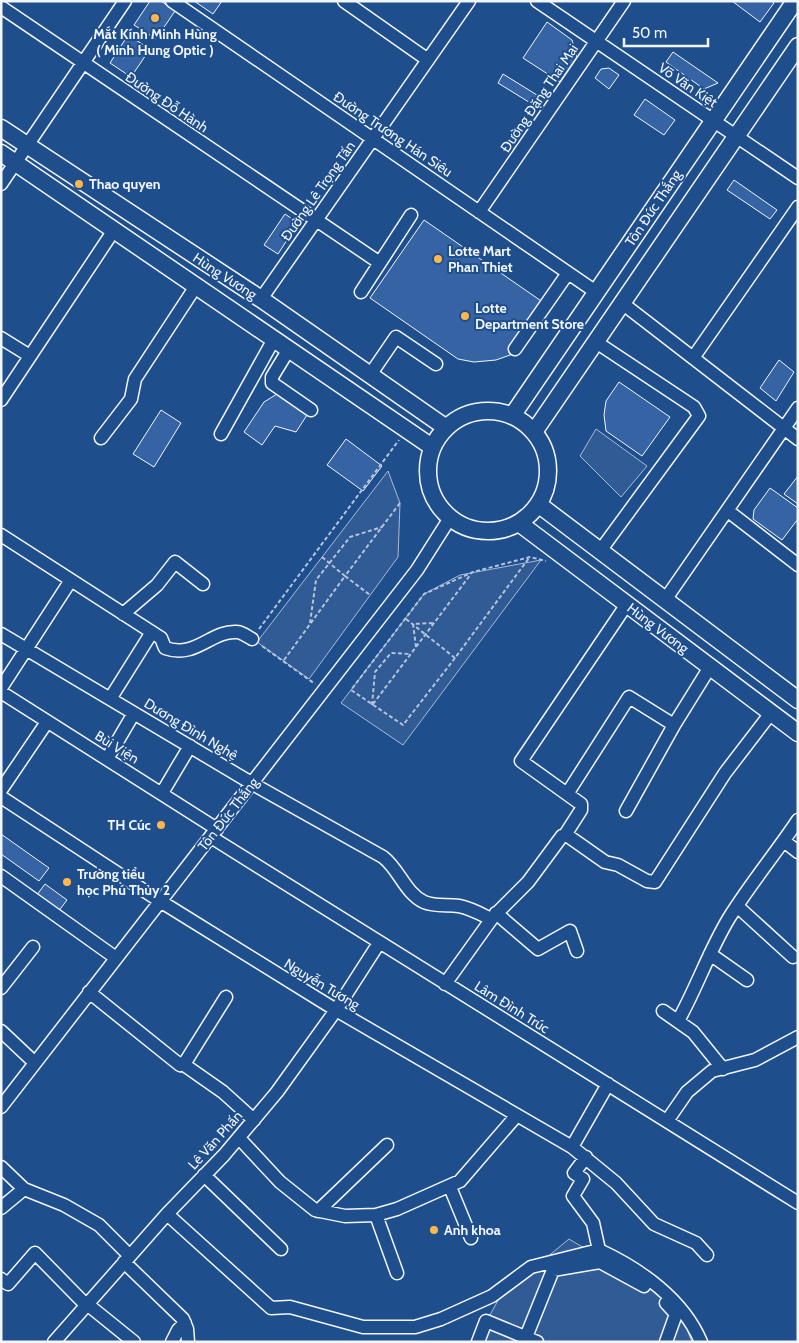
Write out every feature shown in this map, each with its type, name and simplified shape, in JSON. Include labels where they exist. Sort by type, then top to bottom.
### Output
[{"type":"main road","name":"Tôn Đức Thắng","points":[[512,416],[795,1]]},
{"type":"main road","name":"Tôn Đức Thắng","points":[[534,432],[798,46]]},
{"type":"main road","name":"Hùng Vương","points":[[1,128],[261,300],[445,427]]},
{"type":"main road","name":"Hùng Vương","points":[[8,158],[432,447]]},
{"type":"main road","points":[[477,411],[495,411],[512,416],[534,432],[542,445],[548,475],[545,490],[538,504],[519,523],[502,530],[484,531],[466,527],[450,518],[436,503],[429,485],[427,466],[432,447],[445,427],[460,417],[477,411]]},
{"type":"main road","name":"Hùng Vương","points":[[538,504],[798,700]]},
{"type":"main road","name":"Hùng Vương","points":[[519,523],[798,733]]},
{"type":"street","points":[[1,184],[8,158],[26,145],[125,1]]},
{"type":"street","name":"Đường Trương Hán Siêu","points":[[172,1],[596,292]]},
{"type":"street","points":[[344,1],[428,60]]},
{"type":"street","name":"Đường Lê Trọng Tấn","points":[[261,300],[469,1]]},
{"type":"street","name":"Võ Văn Kiệt","points":[[537,1],[798,178]]},
{"type":"street","name":"Đường Đặng Thai Mai","points":[[480,212],[624,1]]},
{"type":"street","name":"Đường Đỗ Hành","points":[[1,7],[315,222],[380,264]]},
{"type":"street","points":[[693,358],[798,207]]},
{"type":"street","points":[[361,292],[410,215]]},
{"type":"street","points":[[1,400],[114,230]]},
{"type":"street","points":[[515,349],[568,273]]},
{"type":"street","points":[[101,438],[131,399],[135,379],[196,286]]},
{"type":"street","points":[[622,304],[798,439]]},
{"type":"street","points":[[370,375],[396,337],[436,364]]},
{"type":"street","points":[[1,338],[30,356]]},
{"type":"street","points":[[221,434],[274,339]]},
{"type":"street","points":[[596,342],[694,407],[700,416],[600,551]]},
{"type":"street","points":[[288,349],[272,376],[272,383],[311,410]]},
{"type":"street","points":[[665,600],[798,408]]},
{"type":"street","points":[[728,511],[798,565]]},
{"type":"street","name":"Tôn Đức Thắng","points":[[1,1107],[417,570],[450,518]]},
{"type":"street","points":[[1,535],[156,635],[166,648],[174,651],[196,648],[223,635],[238,632],[252,639]]},
{"type":"street","points":[[123,614],[157,585],[175,562],[203,584]]},
{"type":"street","points":[[1,688],[72,580]]},
{"type":"street","points":[[445,984],[494,916],[528,882],[559,839],[565,835],[582,807],[521,761],[627,604]]},
{"type":"street","name":"Dương Đình Nghệ","points":[[1,634],[253,784],[391,863],[399,880],[423,902],[433,905],[461,906],[494,916],[538,949],[570,931],[577,951]]},
{"type":"street","points":[[110,699],[156,635]]},
{"type":"street","points":[[626,812],[674,725],[710,667]]},
{"type":"street","name":"Bùi Viện","points":[[1,692],[162,793],[214,833]]},
{"type":"street","points":[[567,794],[629,698],[674,725]]},
{"type":"street","points":[[107,759],[134,713]]},
{"type":"street","points":[[565,835],[605,862],[618,865],[647,881],[655,882],[725,773],[771,713]]},
{"type":"street","points":[[1,790],[47,722]]},
{"type":"street","points":[[162,793],[190,746]]},
{"type":"street","name":"Nguyễn Tương","points":[[1,797],[160,901],[336,1010],[572,1146],[616,1183],[654,1224],[696,1243],[707,1255]]},
{"type":"street","points":[[678,1021],[697,988],[710,954],[738,906],[798,820]]},
{"type":"street","name":"Lâm Đình Trúc","points":[[214,833],[379,943],[798,1203]]},
{"type":"street","points":[[784,841],[798,852]]},
{"type":"street","points":[[1,876],[116,958]]},
{"type":"street","points":[[738,906],[793,957]]},
{"type":"street","name":"Lê Văn Phấn","points":[[54,1342],[167,1214],[239,1138],[277,1092],[336,1010],[379,943]]},
{"type":"street","points":[[1,988],[33,948]]},
{"type":"street","points":[[710,954],[747,980]]},
{"type":"street","points":[[89,992],[175,1062],[183,1064],[223,1092],[254,1120]]},
{"type":"street","points":[[183,1064],[226,997]]},
{"type":"street","points":[[663,1011],[693,1032],[723,1069]]},
{"type":"street","points":[[1,1031],[35,1063]]},
{"type":"street","points":[[667,1121],[687,1092],[712,1072],[755,1060],[798,1037]]},
{"type":"street","points":[[572,1146],[608,1084]]},
{"type":"street","points":[[239,1138],[280,1182],[318,1211],[344,1216],[376,1215],[450,1187],[467,1174],[517,1114]]},
{"type":"street","points":[[318,1211],[387,1145]]},
{"type":"street","points":[[586,1157],[574,1173],[583,1179],[573,1196],[593,1224],[599,1250],[665,1292],[678,1304],[701,1342]]},
{"type":"street","points":[[1,1166],[24,1189],[64,1205],[99,1225],[127,1259],[174,1307],[185,1323],[188,1342]]},
{"type":"street","points":[[204,1175],[281,1248]]},
{"type":"street","points":[[450,1187],[471,1238]]},
{"type":"street","points":[[1,1208],[24,1189]]},
{"type":"street","points":[[167,1214],[270,1308],[290,1307],[363,1327],[387,1329],[415,1327],[442,1319],[492,1296],[531,1267],[599,1250]]},
{"type":"street","points":[[376,1215],[397,1273]]},
{"type":"street","points":[[1,1279],[8,1284],[34,1253],[87,1304],[134,1342]]},
{"type":"street","points":[[478,1342],[486,1321],[531,1340],[552,1270],[600,1262],[658,1294],[676,1314],[666,1342]]},
{"type":"street","points":[[172,1342],[178,1330],[185,1323]]},
{"type":"street","points":[[382,1342],[387,1329]]},
{"type":"path","points":[[324,690],[252,639],[406,430]]},
{"type":"path","points":[[283,661],[400,503]]},
{"type":"path","points":[[310,624],[316,580],[350,537],[382,526]]},
{"type":"path","points":[[322,557],[370,594]]},
{"type":"path","points":[[530,557],[403,725],[350,690],[424,594],[473,572],[530,557],[551,562]]},
{"type":"path","points":[[372,705],[473,572]]},
{"type":"path","points":[[406,619],[455,658]]},
{"type":"path","points":[[413,624],[434,623]]},
{"type":"path","points":[[413,624],[416,647]]},
{"type":"path","points":[[372,705],[375,672],[391,653],[411,654]]},
{"type":"shaded area","points":[[596,429],[647,466],[621,497],[580,456]]},
{"type":"shaded area","points":[[388,471],[400,503],[398,557],[309,679],[257,642]]},
{"type":"shaded area","points":[[541,560],[403,745],[341,703],[424,594],[460,575]]},
{"type":"shaded area","points":[[569,1239],[664,1296],[682,1317],[692,1342],[475,1342],[501,1295]]},
{"type":"building","name":"Mắt Kính Minh Hùng ( Minh Hung Optic )","points":[[150,1],[161,1],[175,11],[156,39],[134,25]]},
{"type":"building","points":[[194,1],[222,1],[213,14]]},
{"type":"building","points":[[732,1],[771,1],[774,3],[760,22]]},
{"type":"building","points":[[547,22],[572,40],[577,57],[560,82],[523,58]]},
{"type":"building","points":[[128,35],[150,49],[131,77],[110,63]]},
{"type":"building","points":[[673,52],[718,83],[704,89],[666,62]]},
{"type":"building","points":[[609,68],[619,75],[609,89],[595,78],[601,69]]},
{"type":"building","points":[[503,74],[537,95],[532,104],[498,83]]},
{"type":"building","points":[[645,99],[675,120],[664,135],[634,115]]},
{"type":"building","points":[[734,180],[777,210],[770,219],[727,190]]},
{"type":"building","points":[[285,214],[298,223],[278,254],[264,245]]},
{"type":"building","name":"Lotte Mart Phan Thiet","points":[[424,220],[547,305],[513,354],[496,360],[474,362],[458,359],[370,298]]},
{"type":"building","points":[[779,360],[794,372],[776,401],[760,388]]},
{"type":"building","points":[[619,382],[670,417],[642,456],[606,431],[604,415],[606,401]]},
{"type":"building","points":[[277,394],[307,415],[296,432],[275,426],[262,445],[244,432],[264,402]]},
{"type":"building","points":[[161,410],[181,423],[154,467],[133,454]]},
{"type":"building","points":[[346,439],[382,466],[363,491],[327,465]]},
{"type":"building","points":[[798,476],[798,504],[784,494]]},
{"type":"building","points":[[770,488],[798,508],[798,519],[782,540],[753,519],[754,510]]},
{"type":"building","points":[[1,834],[49,868],[39,881],[1,854]]},
{"type":"building","points":[[45,884],[67,900],[58,912],[36,896]]},
{"type":"place","name":"Mắt Kính Minh Hùng ( Minh Hung Optic )","points":[[155,18]]},
{"type":"place","name":"Thao quyen","points":[[79,184]]},
{"type":"place","name":"Lotte Mart Phan Thiet","points":[[438,259]]},
{"type":"place","name":"Lotte Department Store","points":[[465,316]]},
{"type":"place","name":"TH Cúc","points":[[161,825]]},
{"type":"place","name":"Trường tiểu học Phú Thủy 2","points":[[67,882]]},
{"type":"place","name":"Anh khoa","points":[[434,1230]]}]
